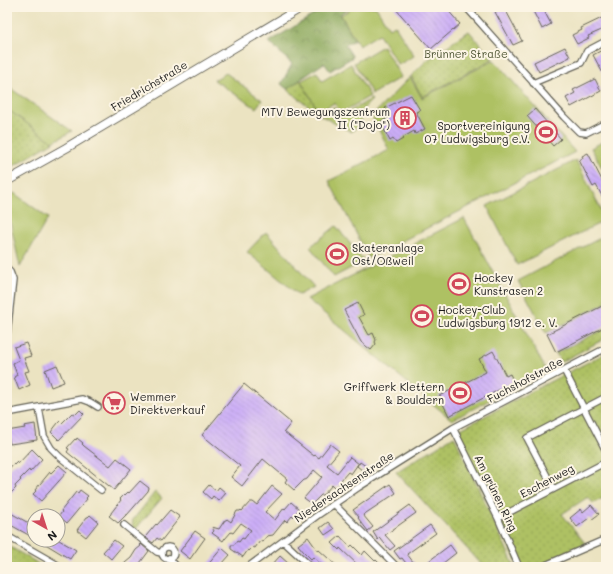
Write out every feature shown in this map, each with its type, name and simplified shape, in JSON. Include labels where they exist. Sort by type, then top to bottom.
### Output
[{"type":"main road","name":"Friedrichstraße","points":[[7,181],[66,148],[302,7]]},
{"type":"street","points":[[477,7],[468,9],[579,132],[586,133],[606,123]]},
{"type":"street","points":[[534,83],[581,63],[587,51],[606,41]]},
{"type":"street","points":[[7,269],[13,280],[7,334]]},
{"type":"street","name":"Fuchshofstraße","points":[[453,428],[606,348]]},
{"type":"street","points":[[564,370],[606,451]]},
{"type":"street","points":[[554,489],[527,438],[606,397]]},
{"type":"street","points":[[7,413],[82,399],[98,407]]},
{"type":"street","points":[[39,408],[44,436],[51,448],[101,490]]},
{"type":"street","name":"Niedersachsenstraße","points":[[248,567],[312,519],[359,487],[453,428]]},
{"type":"street","name":"Am grünen Ring","points":[[453,428],[498,518],[519,567]]},
{"type":"street","name":"Eschenweg","points":[[498,518],[606,462]]},
{"type":"street","points":[[334,504],[397,567]]},
{"type":"street","points":[[124,525],[157,552],[162,553],[164,557],[169,558],[177,567]]},
{"type":"street","points":[[7,536],[61,567]]},
{"type":"street","points":[[541,567],[606,539]]},
{"type":"street","points":[[283,541],[311,567]]},
{"type":"street","points":[[162,553],[165,547],[170,547],[174,554],[169,558]]},
{"type":"green space","points":[[326,7],[349,8],[340,14],[355,40],[345,45],[353,57],[330,71],[324,63],[287,89],[281,84],[292,64],[269,42]]},
{"type":"green space","points":[[354,7],[376,7],[389,28],[395,25],[414,56],[398,65],[379,34],[359,46],[341,15]]},
{"type":"green space","name":"Brünner Straße","points":[[469,31],[493,59],[422,97],[411,76],[426,61]]},
{"type":"green space","points":[[383,46],[401,77],[372,94],[354,63]]},
{"type":"green space","points":[[494,60],[575,152],[369,258],[329,181],[389,150],[372,116],[410,77],[422,98]]},
{"type":"green space","points":[[351,64],[370,96],[341,113],[334,103],[319,112],[301,81],[317,72],[322,81]]},
{"type":"green space","points":[[226,73],[262,100],[256,108],[214,80]]},
{"type":"green space","points":[[300,80],[319,112],[317,113],[287,89]]},
{"type":"green space","points":[[7,86],[72,131],[53,142],[7,109]]},
{"type":"green space","points":[[371,99],[372,100],[359,113],[362,121],[352,132],[320,115],[334,107],[340,117]]},
{"type":"green space","points":[[7,109],[53,142],[7,170]]},
{"type":"green space","points":[[606,140],[606,175],[591,148]]},
{"type":"green space","points":[[576,160],[606,220],[517,265],[487,206]]},
{"type":"green space","points":[[14,193],[48,218],[20,267],[7,207],[7,197]]},
{"type":"green space","name":"Hockey-Club Ludwigsburg 1912 e. V.","points":[[464,218],[546,370],[452,420],[307,299]]},
{"type":"green space","name":"Skateranlage Ost/Oßweil","points":[[336,226],[364,261],[334,277],[310,247]]},
{"type":"green space","points":[[266,232],[314,287],[299,295],[247,252]]},
{"type":"green space","points":[[606,235],[606,303],[546,333],[518,281]]},
{"type":"green space","points":[[606,328],[606,338],[561,362],[556,353]]},
{"type":"green space","points":[[606,353],[606,497],[593,503],[588,497],[562,514],[588,547],[541,567],[519,567],[458,439],[459,430]]},
{"type":"green space","points":[[454,436],[515,567],[484,567],[396,472]]},
{"type":"green space","points":[[155,492],[162,498],[135,530],[131,527],[133,525],[132,521]]},
{"type":"green space","points":[[7,545],[44,567],[7,567]]},
{"type":"building","points":[[394,7],[445,7],[460,24],[431,49]]},
{"type":"building","points":[[504,7],[522,41],[513,45],[495,12]]},
{"type":"building","points":[[531,7],[542,7],[551,24],[542,29]]},
{"type":"building","points":[[606,16],[606,28],[588,36],[589,38],[577,44],[572,35],[582,30],[581,28]]},
{"type":"building","points":[[565,47],[570,57],[539,72],[534,62]]},
{"type":"building","points":[[606,48],[606,79],[593,55]]},
{"type":"building","points":[[595,79],[601,91],[571,107],[566,98],[575,93],[573,90]]},
{"type":"building","name":"MTV Bewegungszentrum II (\"Dojo\")","points":[[411,95],[420,110],[416,112],[425,129],[415,134],[414,131],[396,143],[393,139],[390,141],[380,122],[390,117],[385,108]]},
{"type":"building","points":[[535,109],[561,139],[553,146],[527,116]]},
{"type":"building","points":[[588,153],[606,188],[606,203],[596,185],[593,187],[579,160],[583,158],[582,156]]},
{"type":"building","points":[[358,303],[364,315],[359,317],[369,335],[373,333],[376,340],[376,344],[371,350],[361,342],[344,310]]},
{"type":"building","points":[[606,304],[606,326],[556,352],[547,334]]},
{"type":"building","points":[[26,343],[31,356],[24,358],[29,371],[25,372],[30,385],[19,390],[14,377],[17,375],[13,363],[19,360],[14,347]]},
{"type":"building","points":[[493,351],[506,376],[510,374],[514,382],[449,416],[439,396],[486,372],[479,359]]},
{"type":"building","points":[[57,365],[64,382],[51,387],[45,370]]},
{"type":"building","points":[[244,384],[291,423],[284,432],[314,456],[315,455],[319,458],[330,444],[339,451],[327,465],[337,473],[350,457],[359,464],[360,462],[367,467],[363,471],[357,466],[358,464],[351,474],[348,472],[341,480],[342,481],[339,485],[335,488],[332,485],[312,504],[304,498],[322,477],[314,470],[307,479],[294,490],[285,482],[287,479],[263,459],[242,486],[231,477],[240,466],[202,435]]},
{"type":"building","points":[[80,410],[84,414],[59,440],[51,432],[60,421],[62,423],[72,413],[76,414]]},
{"type":"building","points":[[35,424],[37,440],[10,444],[7,431],[25,428],[24,426]]},
{"type":"building","points":[[77,438],[83,443],[82,444],[84,446],[110,466],[117,458],[131,469],[114,490],[67,452],[69,449],[67,448]]},
{"type":"building","points":[[32,449],[42,459],[30,472],[29,470],[20,479],[21,480],[15,486],[16,488],[7,497],[7,471],[13,464],[14,465],[17,462],[18,464]]},
{"type":"building","points":[[59,465],[67,472],[41,501],[33,494],[36,491],[35,490],[50,472],[51,473]]},
{"type":"building","points":[[140,481],[149,488],[148,491],[118,523],[109,516],[121,500],[120,499],[128,492],[129,493]]},
{"type":"building","points":[[390,484],[396,493],[363,515],[373,527],[368,531],[353,510]]},
{"type":"building","points":[[209,485],[216,491],[219,487],[226,493],[219,501],[213,496],[211,499],[203,492]]},
{"type":"building","points":[[272,486],[282,494],[265,512],[275,520],[284,508],[285,509],[291,502],[299,509],[287,522],[285,520],[273,535],[267,536],[262,542],[260,541],[255,548],[253,547],[249,551],[248,550],[243,557],[231,549],[231,545],[234,545],[237,541],[239,542],[242,538],[244,539],[251,530],[241,523],[233,533],[231,532],[223,541],[212,533],[214,531],[212,527],[219,529],[227,519],[231,522],[237,511],[242,511],[250,502],[257,505]]},
{"type":"building","points":[[80,490],[88,496],[86,498],[87,499],[67,523],[66,508],[63,508],[76,492],[78,493]]},
{"type":"building","points":[[410,505],[416,513],[385,535],[395,546],[390,550],[380,538],[378,540],[373,532]]},
{"type":"building","points":[[591,505],[599,514],[591,520],[589,518],[577,527],[570,518],[581,509],[583,512]]},
{"type":"building","points":[[170,510],[180,517],[161,541],[157,538],[153,543],[146,538],[146,536]]},
{"type":"building","points":[[7,511],[26,522],[26,534],[7,523]]},
{"type":"building","points":[[90,515],[98,522],[86,537],[77,530]]},
{"type":"building","points":[[328,522],[334,529],[325,535],[320,528]]},
{"type":"building","points":[[430,525],[436,533],[407,554],[417,567],[409,567],[394,551]]},
{"type":"building","points":[[195,531],[205,538],[190,559],[180,551]]},
{"type":"building","points":[[340,536],[350,547],[352,545],[362,555],[365,551],[380,564],[378,567],[375,567],[373,564],[370,567],[360,567],[340,548],[339,550],[332,543]]},
{"type":"building","points":[[308,537],[318,551],[319,550],[338,567],[324,567],[313,557],[311,559],[304,552],[298,545]]},
{"type":"building","points":[[114,540],[122,546],[111,559],[103,552]]},
{"type":"building","points":[[66,544],[76,550],[70,559],[52,548],[66,548]]},
{"type":"building","points":[[141,544],[149,551],[137,567],[121,567],[131,558]]},
{"type":"building","points":[[450,545],[456,553],[438,567],[421,567]]},
{"type":"building","points":[[222,548],[230,555],[222,564],[226,567],[206,567]]},
{"type":"building","points":[[280,556],[289,564],[286,567],[270,567]]},
{"type":"place","name":"MTV Bewegungszentrum II (\"Dojo\")","points":[[405,118]]},
{"type":"place","name":"Sportvereinigung 07 Ludwigsburg e.V.","points":[[546,132]]},
{"type":"place","name":"Skateranlage Ost/Oßweil","points":[[337,254]]},
{"type":"place","name":"Hockey Kunstrasen 2","points":[[459,284]]},
{"type":"place","name":"Hockey-Club Ludwigsburg 1912 e. V.","points":[[422,316]]},
{"type":"place","name":"Griffwerk Klettern & Bouldern","points":[[460,393]]},
{"type":"place","name":"Wemmer Direktverkauf","points":[[114,403]]}]
